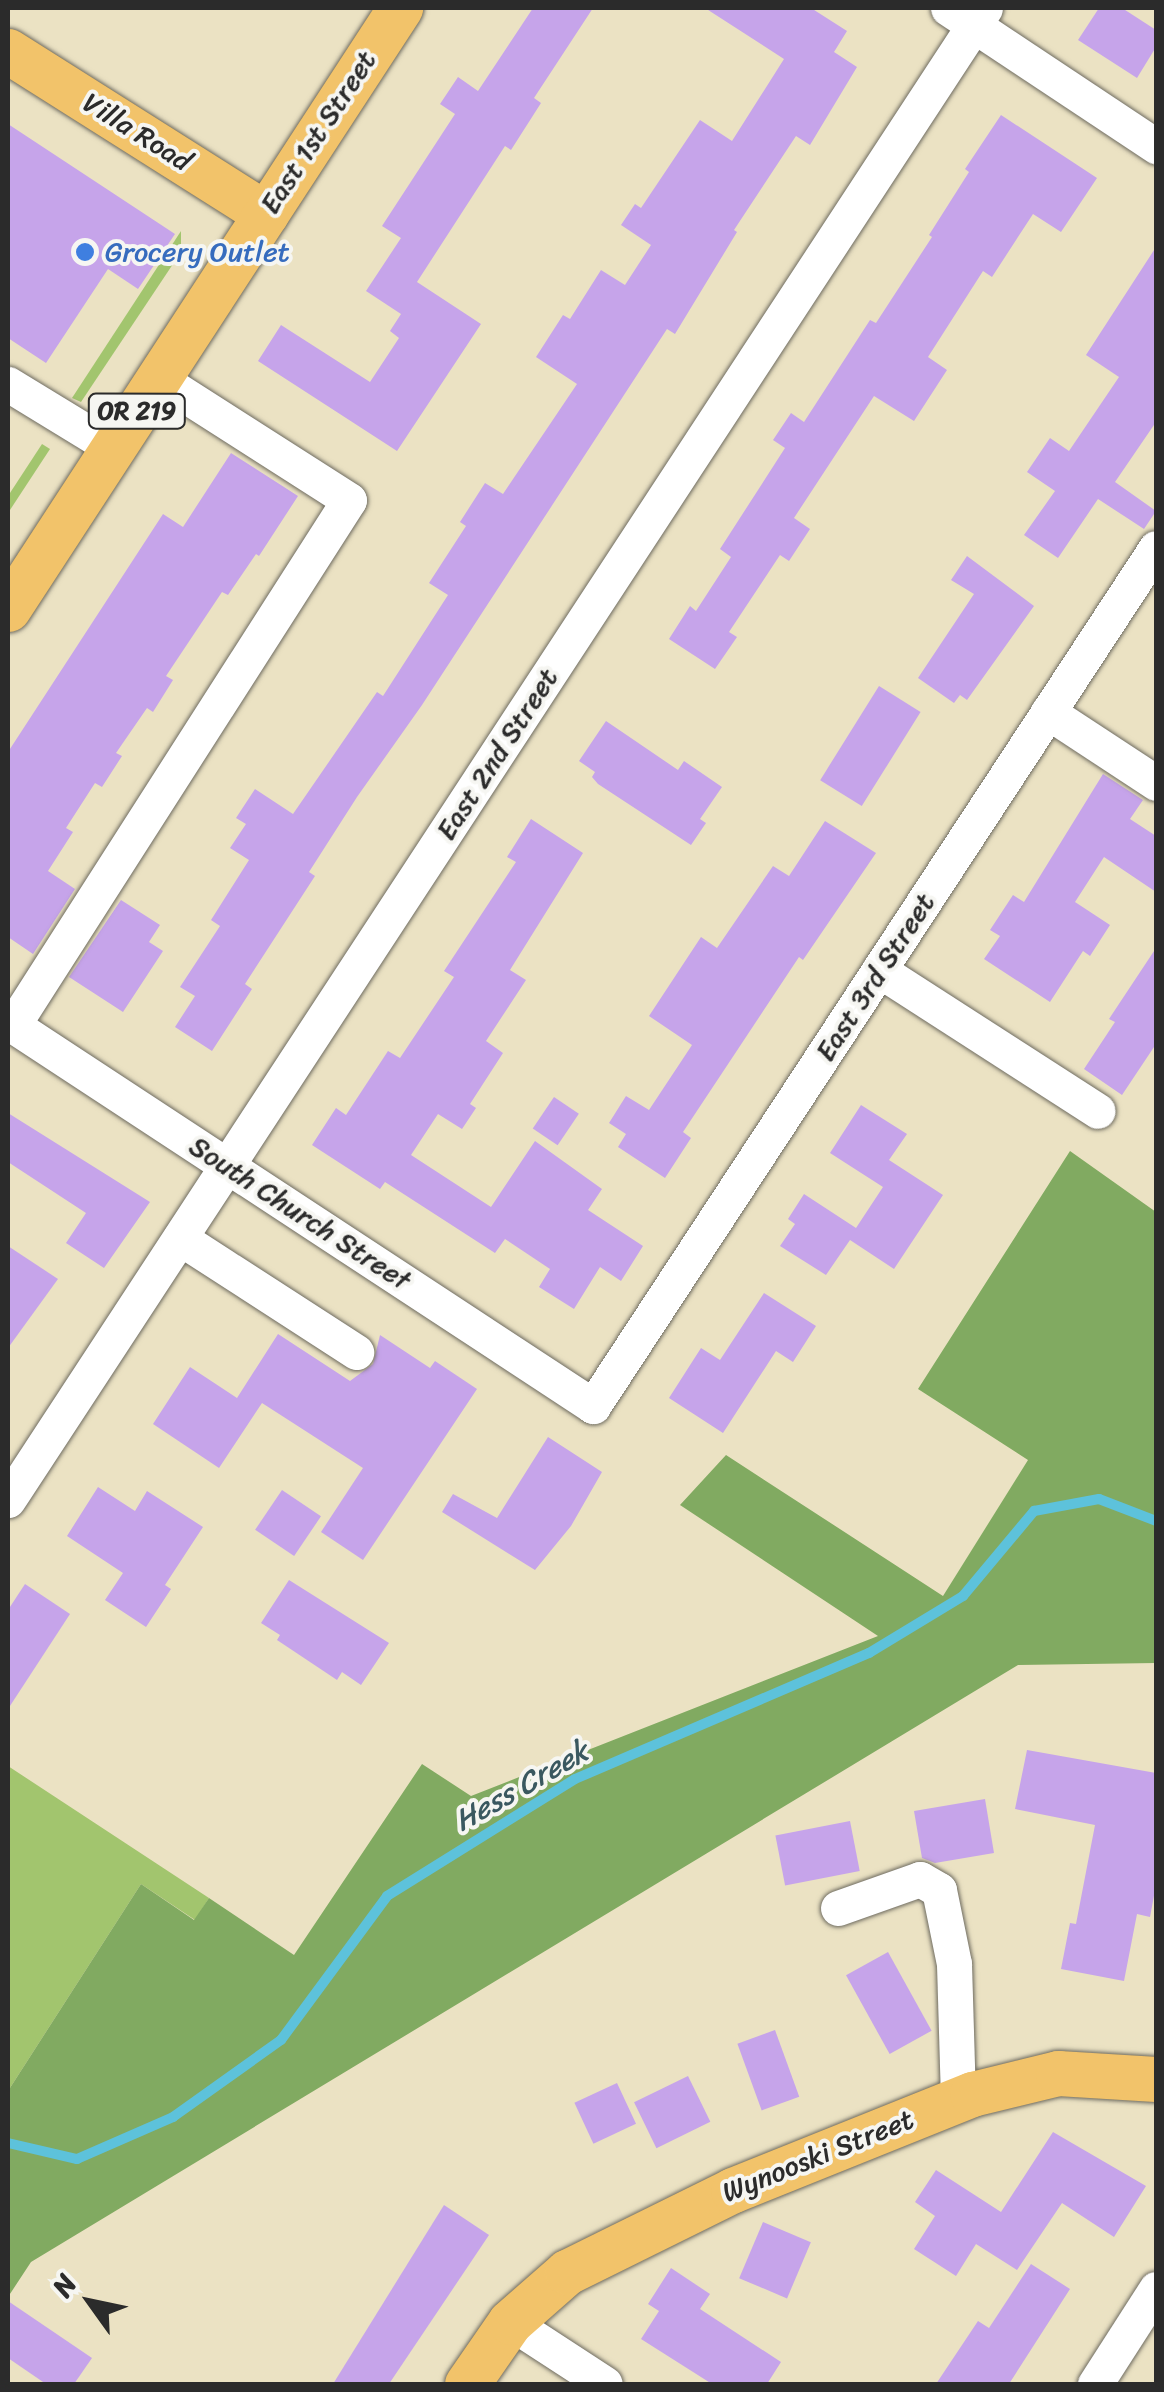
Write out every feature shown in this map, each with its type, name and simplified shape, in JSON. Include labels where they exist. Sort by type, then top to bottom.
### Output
[{"type":"main road","name":"East 1st Street","points":[[8,609],[400,8]]},
{"type":"main road","name":"Villa Road","points":[[8,51],[266,214]]},
{"type":"main road","name":"Wynooski Street","points":[[467,2384],[510,2322],[567,2272],[658,2225],[958,2099],[1058,2073],[1156,2079]]},
{"type":"street","points":[[969,13],[1156,146]]},
{"type":"street","name":"East 2nd Street","points":[[8,1500],[969,13]]},
{"type":"street","points":[[10,1024],[348,500],[158,378]]},
{"type":"street","points":[[8,384],[113,448]]},
{"type":"street","name":"East 3rd Street","points":[[593,1406],[1156,548]]},
{"type":"street","points":[[1048,712],[1156,783]]},
{"type":"street","points":[[879,970],[1098,1111]]},
{"type":"street","name":"South Church Street","points":[[10,1024],[593,1406]]},
{"type":"street","points":[[180,1238],[356,1352]]},
{"type":"street","points":[[838,1908],[920,1879],[939,1890],[954,1964],[958,2099]]},
{"type":"street","points":[[1095,2384],[1156,2292]]},
{"type":"street","points":[[510,2322],[604,2384]]},
{"type":"green space","points":[[181,231],[181,252],[81,402],[72,398]]},
{"type":"green space","points":[[42,444],[50,449],[8,513],[8,496]]},
{"type":"green space","points":[[1070,1151],[1156,1212],[1156,1663],[1018,1665],[31,2262],[8,2297],[8,2091],[141,1884],[194,1920],[209,1898],[294,1955],[422,1764],[471,1796],[878,1636],[680,1505],[726,1455],[943,1596],[1028,1460],[918,1389]]},
{"type":"green space","points":[[8,1766],[209,1898],[195,1920],[141,1884],[8,2091]]},
{"type":"building","points":[[533,8],[593,8],[534,98],[541,103],[511,150],[505,146],[417,282],[481,324],[397,451],[258,361],[281,325],[370,382],[399,338],[390,331],[401,314],[366,291],[401,238],[382,226],[455,114],[440,104],[458,77],[478,91]]},
{"type":"building","points":[[705,8],[811,8],[847,31],[834,52],[857,67],[810,145],[796,136],[734,230],[737,232],[675,334],[667,329],[422,705],[357,797],[309,872],[315,876],[245,984],[252,989],[212,1051],[175,1027],[195,996],[180,987],[220,926],[211,920],[249,860],[230,848],[246,824],[236,818],[255,789],[293,814],[377,692],[383,696],[448,595],[429,583],[466,526],[460,522],[485,483],[503,494],[577,384],[536,357],[563,315],[570,319],[601,270],[625,285],[651,245],[621,225],[635,204],[641,208],[700,120],[732,141],[784,59]]},
{"type":"building","points":[[1099,8],[1122,8],[1156,30],[1156,47],[1137,78],[1078,40]]},
{"type":"building","points":[[1001,115],[1097,178],[1061,232],[1033,214],[992,277],[983,271],[928,357],[947,370],[914,421],[874,396],[794,518],[810,529],[789,561],[780,555],[729,632],[737,637],[715,669],[669,639],[690,606],[696,611],[731,557],[720,549],[785,448],[773,440],[791,413],[804,422],[870,320],[876,323],[932,237],[929,235],[969,172],[965,169]]},
{"type":"building","name":"Grocery Outlet","points":[[8,124],[175,234],[138,289],[108,269],[46,363],[8,338]]},
{"type":"building","points":[[1156,247],[1156,422],[1115,482],[1156,511],[1144,529],[1098,499],[1058,558],[1024,535],[1055,491],[1027,472],[1050,438],[1069,451],[1119,377],[1086,355]]},
{"type":"building","points":[[231,453],[298,496],[259,556],[256,554],[228,595],[222,592],[166,676],[173,680],[153,712],[147,708],[116,753],[122,756],[102,787],[95,783],[66,828],[73,832],[48,871],[75,889],[33,954],[8,937],[8,752],[163,514],[183,527]]},
{"type":"building","points":[[967,556],[1034,606],[967,700],[960,695],[954,703],[918,678],[974,594],[951,580]]},
{"type":"building","points":[[879,686],[921,712],[862,806],[820,780]]},
{"type":"building","points":[[606,721],[678,770],[684,761],[722,787],[700,819],[706,823],[691,845],[598,784],[592,777],[595,772],[579,761]]},
{"type":"building","points":[[1103,774],[1143,800],[1130,819],[1156,836],[1156,892],[1104,857],[1075,902],[1110,925],[1090,956],[1083,951],[1050,1002],[984,959],[1000,936],[990,930],[1013,895],[1024,902]]},
{"type":"building","points":[[531,819],[583,853],[510,970],[526,980],[486,1041],[503,1053],[470,1104],[476,1108],[462,1129],[438,1114],[411,1155],[491,1207],[535,1141],[602,1189],[588,1210],[643,1246],[621,1281],[600,1267],[574,1309],[539,1287],[550,1269],[505,1239],[495,1253],[385,1182],[380,1189],[312,1145],[336,1108],[346,1115],[388,1051],[400,1058],[454,977],[444,971],[516,862],[507,857]]},
{"type":"building","points":[[825,821],[876,853],[803,960],[799,957],[683,1132],[691,1138],[665,1178],[618,1147],[626,1134],[609,1123],[626,1096],[649,1110],[692,1045],[649,1016],[701,937],[717,948],[773,866],[789,876]]},
{"type":"building","points":[[121,900],[160,925],[149,942],[163,951],[123,1012],[69,977]]},
{"type":"building","points":[[1156,948],[1156,1044],[1122,1095],[1084,1069],[1115,1022],[1109,1019]]},
{"type":"building","points":[[554,1097],[579,1114],[558,1145],[533,1129]]},
{"type":"building","points":[[861,1105],[907,1134],[889,1160],[943,1195],[894,1269],[850,1240],[826,1275],[780,1246],[795,1224],[788,1219],[804,1194],[856,1228],[883,1187],[830,1153]]},
{"type":"building","points":[[8,1113],[150,1202],[104,1268],[66,1243],[86,1213],[8,1162]]},
{"type":"building","points":[[8,1246],[58,1279],[8,1348]]},
{"type":"building","points":[[764,1293],[816,1326],[793,1362],[776,1351],[723,1433],[669,1398],[701,1348],[720,1360]]},
{"type":"building","points":[[278,1334],[350,1381],[373,1364],[380,1335],[430,1368],[435,1361],[477,1389],[363,1560],[321,1532],[363,1468],[262,1403],[219,1468],[153,1424],[190,1367],[237,1398]]},
{"type":"building","points":[[548,1437],[602,1472],[571,1526],[535,1570],[442,1512],[453,1494],[497,1518]]},
{"type":"building","points":[[98,1487],[135,1511],[147,1491],[203,1527],[165,1585],[171,1589],[146,1627],[105,1600],[123,1573],[67,1536]]},
{"type":"building","points":[[282,1490],[321,1516],[294,1556],[255,1530]]},
{"type":"building","points":[[289,1580],[389,1643],[361,1685],[342,1672],[337,1680],[277,1640],[280,1635],[261,1623]]},
{"type":"building","points":[[25,1584],[70,1614],[8,1709],[8,1610]]},
{"type":"building","points":[[1027,1750],[1156,1773],[1156,1885],[1150,1917],[1137,1914],[1124,1981],[1061,1969],[1070,1923],[1076,1924],[1095,1825],[1015,1809]]},
{"type":"building","points":[[985,1799],[994,1853],[935,1863],[922,1858],[914,1811]]},
{"type":"building","points":[[850,1821],[860,1871],[785,1886],[775,1836]]},
{"type":"building","points":[[888,1952],[932,2031],[890,2054],[846,1975]]},
{"type":"building","points":[[775,2030],[799,2097],[762,2110],[737,2044]]},
{"type":"building","points":[[688,2076],[710,2122],[656,2148],[634,2102]]},
{"type":"building","points":[[617,2083],[636,2124],[593,2144],[574,2103]]},
{"type":"building","points":[[1053,2132],[1146,2186],[1114,2237],[1062,2203],[1017,2270],[976,2244],[956,2276],[914,2249],[935,2216],[915,2202],[936,2170],[1001,2212]]},
{"type":"building","points":[[444,2205],[489,2235],[389,2384],[333,2384]]},
{"type":"building","points":[[763,2222],[811,2242],[787,2298],[739,2278]]},
{"type":"building","points":[[1031,2264],[1070,2289],[1009,2384],[936,2384],[978,2321],[989,2328]]},
{"type":"building","points":[[671,2268],[710,2294],[700,2309],[781,2362],[767,2384],[712,2384],[641,2339],[659,2311],[648,2304]]},
{"type":"building","points":[[8,2301],[92,2358],[74,2384],[46,2384],[8,2358]]},
{"type":"waterway","name":"Hess Creek","points":[[8,2143],[77,2159],[173,2117],[281,2040],[387,1896],[575,1779],[869,1653],[963,1596],[1034,1511],[1099,1499],[1156,1521]]},
{"type":"place","name":"Grocery Outlet","points":[[85,252]]}]
